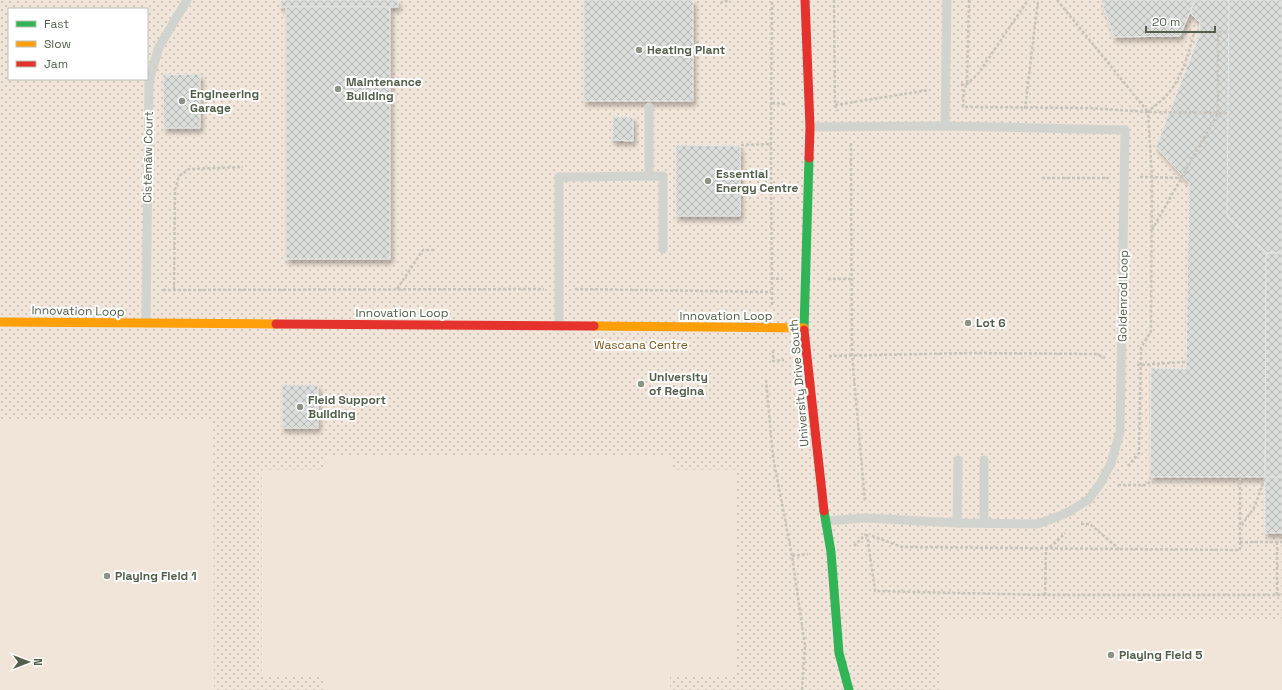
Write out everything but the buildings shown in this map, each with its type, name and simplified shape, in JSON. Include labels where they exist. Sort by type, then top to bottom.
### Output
[{"type":"street","name":"University Drive South","points":[[805,0],[810,127],[804,328],[825,521],[831,552],[839,653],[849,690]]},
{"type":"street","name":"Innovation Loop","points":[[0,322],[804,328]]},
{"type":"lane","name":"Cistēmāw Court","points":[[146,323],[149,81],[159,47],[187,0]]},
{"type":"lane","points":[[945,126],[947,0]]},
{"type":"lane","points":[[649,106],[649,176]]},
{"type":"lane","name":"Goldenrod Loop","points":[[810,127],[945,126],[1125,130],[1120,432],[1111,463],[1099,486],[1088,500],[1065,514],[1037,524],[957,523],[866,518],[825,521]]},
{"type":"lane","points":[[559,326],[559,177],[663,176],[663,249]]},
{"type":"lane","points":[[957,523],[958,460]]},
{"type":"lane","points":[[984,460],[984,523]]},
{"type":"path","points":[[720,3],[730,0]]},
{"type":"path","points":[[772,0],[772,103],[770,144],[773,361],[807,357],[852,355],[972,353],[1096,354],[1122,365],[1186,362]]},
{"type":"path","points":[[834,0],[835,105],[851,143],[852,355],[867,534],[875,591],[1045,595],[1282,595]]},
{"type":"path","points":[[967,84],[969,0]]},
{"type":"path","points":[[1028,0],[990,58],[978,74],[967,84],[964,90],[963,106],[1091,108],[1148,112],[1228,113]]},
{"type":"path","points":[[1025,128],[1025,108],[1038,0]]},
{"type":"path","points":[[1057,0],[1148,112],[1152,177],[1150,331],[1141,348],[1139,453],[1125,469]]},
{"type":"path","points":[[1148,112],[1167,95],[1178,78],[1188,55],[1194,32],[1229,32]]},
{"type":"path","points":[[1152,230],[1218,113],[1218,32]]},
{"type":"path","points":[[772,103],[835,105],[967,84]]},
{"type":"path","points":[[742,156],[742,144],[770,144]]},
{"type":"path","points":[[174,290],[175,190],[179,176],[189,169],[243,167]]},
{"type":"path","points":[[396,289],[422,250],[434,250]]},
{"type":"path","points":[[147,290],[559,289],[771,292]]},
{"type":"path","points":[[766,380],[773,457],[792,556],[805,646],[802,690]]},
{"type":"path","points":[[867,534],[902,547],[1240,550],[1240,477]]},
{"type":"path","points":[[1240,528],[1255,506],[1265,477]]},
{"type":"path","points":[[1099,486],[1146,485],[1150,482],[1198,481]]},
{"type":"path","points":[[1083,519],[1078,524],[1090,524],[1120,549]]},
{"type":"path","points":[[1046,549],[1055,543],[1067,531]]},
{"type":"path","points":[[851,548],[867,534]]},
{"type":"path","points":[[1240,542],[1282,542]]},
{"type":"path","points":[[1278,542],[1278,595]]},
{"type":"path","points":[[1045,595],[1046,549]]},
{"type":"green space","name":"Wascana Centre","points":[[0,0],[1282,0],[1282,690],[0,690]]},
{"type":"green space","name":"Playing Field 1","points":[[0,420],[213,420],[214,690],[0,690]]},
{"type":"green space","points":[[326,457],[671,457],[671,470],[736,470],[735,677],[670,677],[670,690],[325,690],[325,677],[262,677],[262,470],[325,470]]},
{"type":"green space","name":"Playing Field 5","points":[[940,619],[1282,621],[1282,690],[940,690]]},
{"type":"traffic: fast","points":[[804,330],[809,158]]},
{"type":"traffic: fast","points":[[824,511],[831,552],[839,653],[849,690]]},
{"type":"traffic: slow","points":[[0,322],[276,324]]},
{"type":"traffic: slow","points":[[594,326],[804,328]]},
{"type":"traffic: jam","points":[[805,0],[810,127],[809,158]]},
{"type":"traffic: jam","points":[[276,324],[594,326]]},
{"type":"traffic: jam","points":[[804,330],[824,511]]},
{"type":"place","name":"Heating Plant","points":[[639,50]]},
{"type":"place","name":"Maintenance Building","points":[[338,89]]},
{"type":"place","name":"Engineering Garage","points":[[182,101]]},
{"type":"place","name":"Essential Energy Centre","points":[[708,181]]},
{"type":"place","name":"Lot 6","points":[[968,323]]},
{"type":"place","name":"University of Regina","points":[[641,384]]},
{"type":"place","name":"Field Support Building","points":[[300,407]]},
{"type":"place","name":"Playing Field 1","points":[[107,576]]},
{"type":"place","name":"Playing Field 5","points":[[1111,655]]}]
